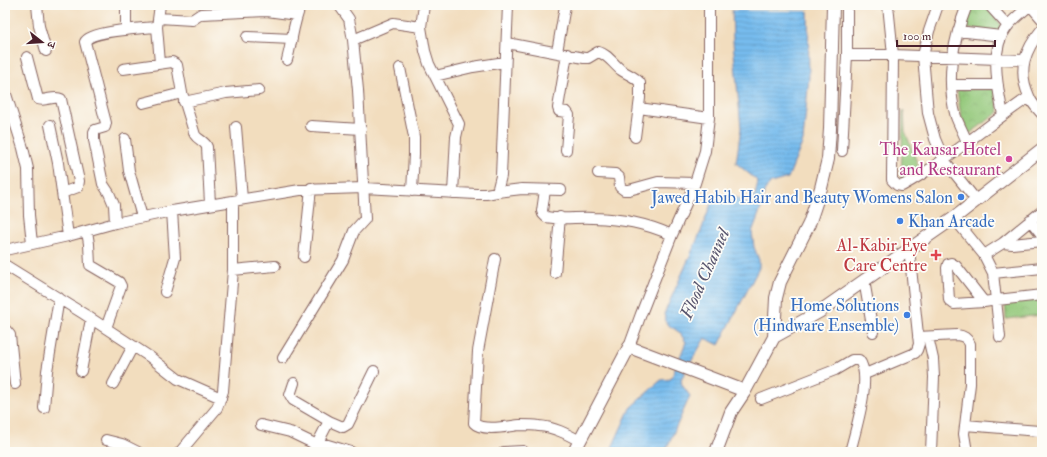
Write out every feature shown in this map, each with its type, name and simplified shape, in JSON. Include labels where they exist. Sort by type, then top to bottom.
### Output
[{"type":"main road","points":[[774,337],[776,298],[780,282],[810,224],[828,159],[833,5]]},
{"type":"main road","points":[[716,452],[740,389],[774,337],[819,312],[954,218],[1042,149]]},
{"type":"main road","points":[[574,452],[634,349],[740,389]]},
{"type":"street","points":[[37,5],[39,26],[46,51]]},
{"type":"street","points":[[126,5],[126,30]]},
{"type":"street","points":[[160,5],[158,23],[160,64]]},
{"type":"street","points":[[287,60],[296,15],[301,5]]},
{"type":"street","points":[[283,358],[343,260],[354,231],[365,221],[366,216],[358,90],[353,40],[349,19],[339,5]]},
{"type":"street","points":[[424,5],[421,27],[425,51],[435,76],[459,124],[456,137],[453,193]]},
{"type":"street","points":[[497,192],[501,176],[508,5]]},
{"type":"street","points":[[634,349],[641,314],[672,235],[695,183],[705,151],[709,118],[709,5]]},
{"type":"street","points":[[842,151],[847,55],[847,5]]},
{"type":"street","points":[[888,5],[893,55],[892,180],[897,186],[902,186],[944,160],[1029,97]]},
{"type":"street","points":[[938,5],[929,30],[923,56],[928,113],[935,139],[944,160],[976,200]]},
{"type":"street","points":[[967,5],[958,31],[952,57],[952,85],[956,117],[968,142]]},
{"type":"street","points":[[990,5],[1008,26]]},
{"type":"street","points":[[1003,115],[998,85],[996,59],[1001,36],[1008,26],[1030,5],[1042,19]]},
{"type":"street","points":[[565,6],[558,108],[559,111],[567,112],[569,115],[566,150]]},
{"type":"street","points":[[115,223],[114,205],[109,192],[103,184],[94,140],[95,130],[105,127],[106,123],[85,42],[86,38],[158,23],[192,20],[201,14],[267,11],[296,15]]},
{"type":"street","points":[[353,40],[393,23],[421,27]]},
{"type":"street","points":[[1042,29],[1032,42],[1024,60],[1024,79],[1029,97],[1042,114]]},
{"type":"street","points":[[958,31],[1001,36]]},
{"type":"street","points":[[247,37],[292,39]]},
{"type":"street","points":[[507,43],[584,58],[588,58],[598,52],[606,55],[619,68],[633,76],[640,83],[639,108],[635,137]]},
{"type":"street","points":[[847,55],[893,55],[1024,60]]},
{"type":"street","points":[[27,57],[38,99],[60,99],[79,181],[78,187],[62,193]]},
{"type":"street","points":[[123,69],[172,62],[177,65],[183,98],[196,137],[206,143],[207,147],[210,204]]},
{"type":"street","points":[[435,76],[473,67],[505,62]]},
{"type":"street","points":[[400,68],[414,137],[412,191]]},
{"type":"street","points":[[952,85],[998,85]]},
{"type":"street","points":[[143,103],[259,90]]},
{"type":"street","points":[[5,91],[28,169],[29,215],[32,243]]},
{"type":"street","points":[[639,108],[709,118]]},
{"type":"street","points":[[50,124],[54,141],[68,236]]},
{"type":"street","points":[[311,126],[360,129]]},
{"type":"street","points":[[180,452],[217,408],[221,398],[224,380],[238,200],[236,127]]},
{"type":"street","points":[[125,139],[129,171],[142,217]]},
{"type":"street","points":[[598,173],[615,174],[619,177],[620,187],[624,190],[658,182],[695,183]]},
{"type":"street","points":[[5,250],[142,217],[210,204],[311,188],[364,188],[486,194],[522,189],[561,190]]},
{"type":"street","points":[[304,257],[311,188]]},
{"type":"street","points":[[545,190],[544,216],[626,221],[645,224],[672,235]]},
{"type":"street","points":[[165,292],[175,258],[172,211]]},
{"type":"street","points":[[984,255],[1003,243],[1042,211]]},
{"type":"street","points":[[555,273],[560,217]]},
{"type":"street","points":[[954,218],[984,255],[993,273],[1000,337]]},
{"type":"street","points":[[1030,220],[1042,235]]},
{"type":"street","points":[[87,231],[90,265],[119,282],[121,286],[106,328]]},
{"type":"street","points":[[1003,243],[1012,244],[1042,241]]},
{"type":"street","points":[[909,249],[923,337],[933,359],[934,377],[931,452]]},
{"type":"street","points":[[494,259],[478,351],[474,423],[476,426],[482,427],[505,427],[520,425],[547,427],[580,441]]},
{"type":"street","points":[[984,302],[956,266],[951,263],[948,264],[949,300],[958,305],[984,302],[997,300],[1042,295]]},
{"type":"street","points":[[5,265],[106,328],[150,357],[178,379],[221,398]]},
{"type":"street","points":[[233,270],[275,266]]},
{"type":"street","points":[[993,273],[1042,268]]},
{"type":"street","points":[[864,280],[873,332]]},
{"type":"street","points":[[44,408],[47,371],[59,298]]},
{"type":"street","points":[[81,371],[91,319]]},
{"type":"street","points":[[5,329],[10,335],[15,384]]},
{"type":"street","points":[[923,337],[957,335],[968,340],[970,344],[970,384],[964,434],[967,452]]},
{"type":"street","points":[[865,374],[915,353],[923,337]]},
{"type":"street","points":[[113,384],[133,346]]},
{"type":"street","points":[[761,399],[835,370],[852,360],[860,361],[865,374],[865,386],[850,452]]},
{"type":"street","points":[[294,383],[290,395],[293,400],[329,421],[343,427],[348,424],[374,372]]},
{"type":"street","points":[[316,446],[329,421]]},
{"type":"street","points":[[261,425],[290,432],[316,446],[351,452]]},
{"type":"street","points":[[965,425],[1039,431]]},
{"type":"street","points":[[106,440],[122,444],[138,452]]},
{"type":"street","points":[[504,452],[523,451]]},
{"type":"green space","points":[[972,5],[985,5],[1002,26],[999,32],[962,28]]},
{"type":"green space","points":[[994,89],[999,112],[969,134],[961,116],[957,90]]},
{"type":"green space","points":[[904,111],[905,131],[920,170],[904,181],[901,180]]},
{"type":"green space","points":[[1042,296],[1042,315],[1006,319],[1005,301]]},
{"type":"water","name":"Flood Channel","points":[[732,5],[808,5],[809,77],[803,141],[788,178],[771,183],[764,191],[763,203],[752,232],[754,247],[759,260],[759,268],[719,345],[705,338],[681,379],[682,385],[690,396],[665,452],[610,452],[630,408],[661,380],[671,379],[686,342],[679,332],[667,324],[664,314],[701,231],[712,201],[727,197],[735,197],[748,204],[755,195],[758,182],[736,163],[741,128],[733,42]]},
{"type":"pier","points":[[730,8],[810,9],[810,11],[730,10]]},
{"type":"place","name":"The Kausar Hotel and Restaurant","points":[[1009,159]]},
{"type":"place","name":"Jawed Habib Hair and Beauty Womens Salon","points":[[961,197]]},
{"type":"place","name":"Khan Arcade","points":[[900,221]]},
{"type":"place","name":"Al-Kabir Eye Care Centre","points":[[936,255]]},
{"type":"place","name":"Home Solutions (Hindware Ensemble)","points":[[907,315]]}]
